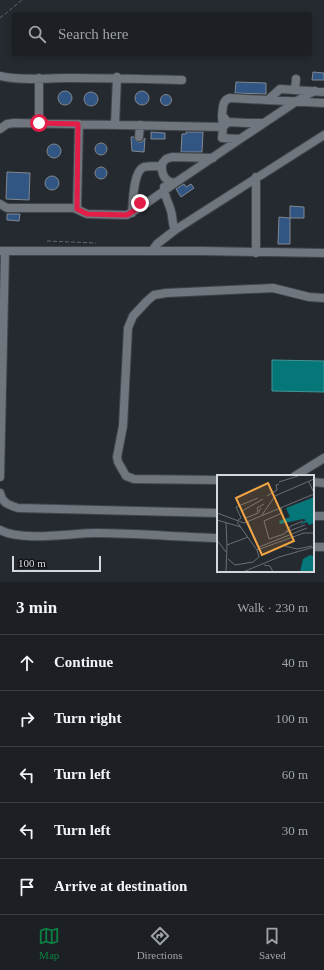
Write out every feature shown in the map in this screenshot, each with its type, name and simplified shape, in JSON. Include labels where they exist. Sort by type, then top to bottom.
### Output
[{"type":"lane","points":[[0,76],[6,78],[117,77],[182,80]]},
{"type":"lane","points":[[115,125],[117,77]]},
{"type":"lane","points":[[39,123],[40,78]]},
{"type":"lane","points":[[296,79],[296,90]]},
{"type":"lane","points":[[268,100],[280,89],[316,90]]},
{"type":"lane","points":[[0,204],[7,208],[77,209],[87,214],[127,215],[316,90]]},
{"type":"lane","points":[[240,139],[222,138],[224,122],[223,105],[227,99],[324,103]]},
{"type":"lane","points":[[0,129],[7,124],[39,123],[115,125],[224,122],[264,123]]},
{"type":"lane","points":[[248,123],[248,134]]},
{"type":"lane","points":[[77,209],[78,124]]},
{"type":"lane","points":[[139,137],[140,125]]},
{"type":"lane","points":[[152,252],[156,244],[175,230],[324,135]]},
{"type":"lane","points":[[175,230],[171,210],[164,191],[162,165],[166,159],[172,157],[213,158]]},
{"type":"lane","points":[[132,213],[135,183],[139,171],[144,167],[162,165]]},
{"type":"lane","points":[[162,174],[168,181],[175,183]]},
{"type":"lane","points":[[256,177],[256,253]]},
{"type":"lane","points":[[133,199],[145,204]]},
{"type":"lane","points":[[0,477],[2,251],[202,251],[324,253]]},
{"type":"lane","points":[[217,480],[134,479],[126,476],[122,470],[117,457],[123,426],[128,328],[133,316],[154,295],[166,292],[273,288],[309,298],[324,298]]},
{"type":"lane","points":[[298,475],[324,458]]},
{"type":"lane","points":[[314,482],[324,483]]},
{"type":"lane","points":[[0,493],[1,499],[4,502],[10,506],[18,508],[217,514]]},
{"type":"lane","points":[[0,530],[16,535],[59,536],[96,533],[217,538]]},
{"type":"path","points":[[0,18],[22,0]]},
{"type":"path","points":[[47,241],[100,244]]},
{"type":"water","points":[[272,360],[324,361],[324,392],[272,391]]},
{"type":"building","points":[[313,72],[324,73],[324,80],[312,80]]},
{"type":"building","points":[[236,82],[266,83],[266,94],[235,93]]},
{"type":"building","points":[[65,91],[70,93],[72,98],[70,103],[65,105],[60,103],[58,98],[60,93]]},
{"type":"building","points":[[142,91],[147,93],[149,98],[147,103],[142,105],[137,103],[135,98],[137,93]]},
{"type":"building","points":[[91,92],[96,94],[98,99],[96,104],[91,106],[86,104],[84,99],[86,94]]},
{"type":"building","points":[[164,95],[168,95],[170,96],[170,104],[164,105],[161,102],[161,98]]},
{"type":"building","points":[[151,132],[165,133],[165,139],[151,139]]},
{"type":"building","points":[[186,132],[203,132],[202,152],[181,152],[182,134],[186,134]]},
{"type":"building","points":[[131,137],[134,137],[136,141],[139,142],[142,142],[145,138],[144,152],[132,151]]},
{"type":"building","points":[[103,143],[106,144],[106,154],[99,155],[96,154],[95,147],[96,144]]},
{"type":"building","points":[[51,144],[57,144],[61,148],[61,154],[57,158],[51,158],[47,154],[47,148]]},
{"type":"building","points":[[103,167],[106,168],[106,178],[99,179],[96,178],[95,171],[96,168]]},
{"type":"building","points":[[7,172],[30,173],[29,200],[6,199]]},
{"type":"building","points":[[49,176],[55,176],[59,180],[59,186],[55,190],[49,190],[45,186],[45,180]]},
{"type":"building","points":[[184,184],[186,187],[191,184],[194,188],[181,197],[176,189]]},
{"type":"building","points":[[290,206],[304,207],[304,218],[290,218]]},
{"type":"building","points":[[7,214],[20,214],[19,221],[7,220]]},
{"type":"building","points":[[279,217],[290,218],[290,244],[278,244]]},
{"type":"route","points":[[39,123],[78,124],[77,209],[87,214],[127,215],[145,204],[140,203]]}]
